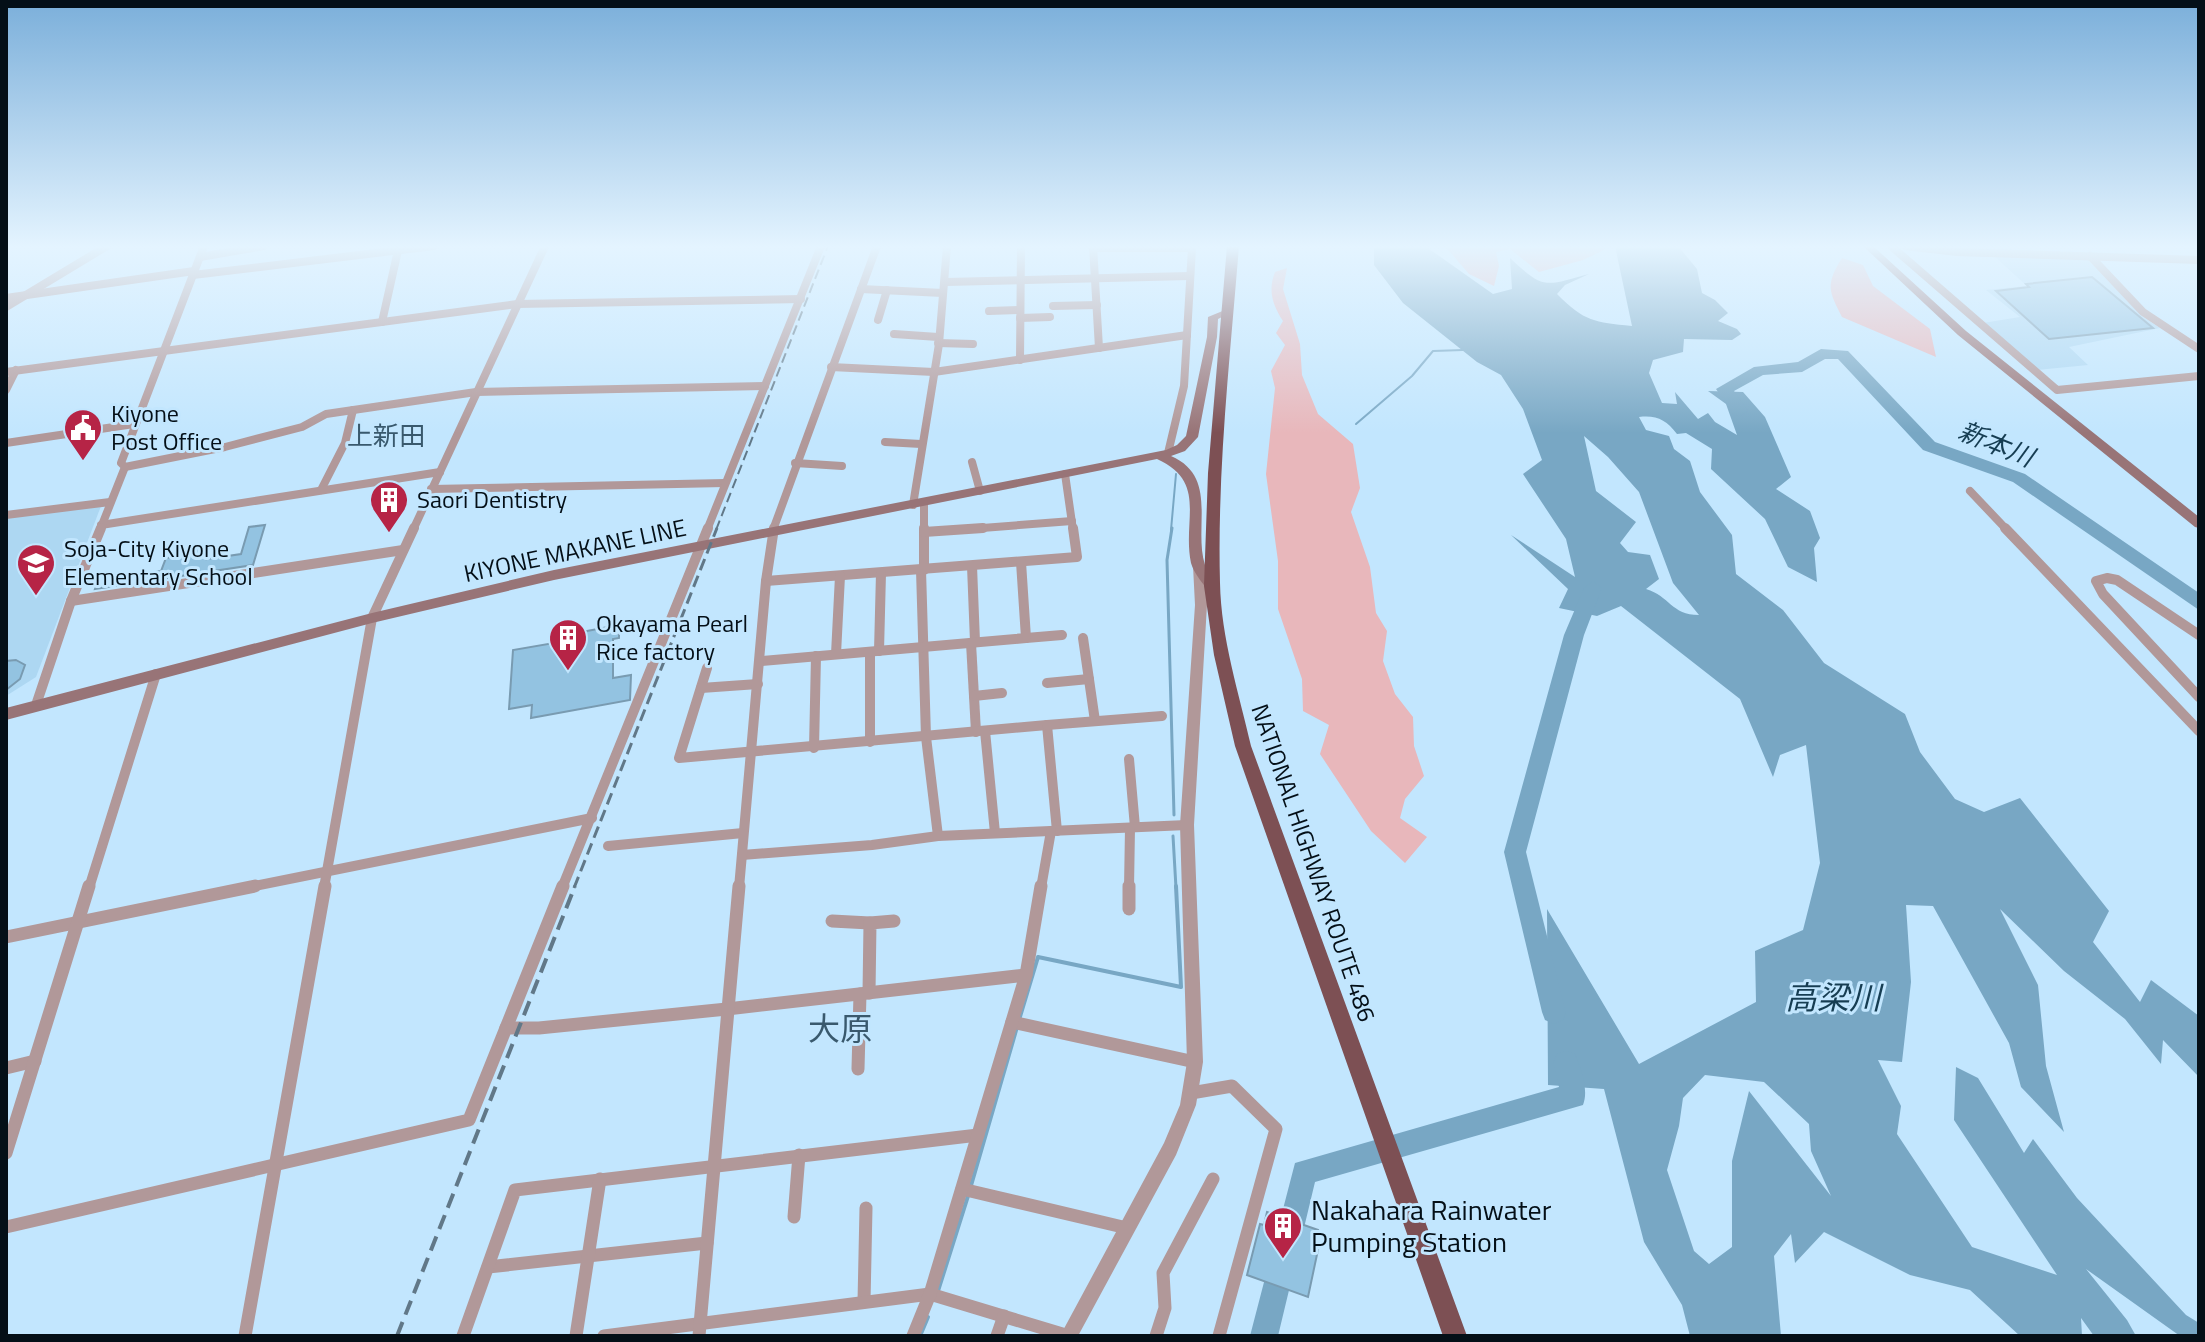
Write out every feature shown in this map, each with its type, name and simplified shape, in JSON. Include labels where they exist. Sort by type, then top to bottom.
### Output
[{"type":"highway","name":"NATIONAL HIGHWAY ROUTE 486","points":[[1226,309],[1215,473],[1212,586],[1222,655],[1243,746],[1455,1336]]},
{"type":"main road","points":[[1937,309],[2199,524]]},
{"type":"main road","points":[[1187,470],[1213,317],[1225,313]]},
{"type":"main road","name":"KIYONE MAKANE LINE","points":[[6,714],[372,618],[554,575],[1164,454],[1181,448],[1192,437]]},
{"type":"main road","points":[[1164,454],[1187,470],[1194,489],[1199,566],[1212,586]]},
{"type":"street","points":[[125,467],[121,463],[134,424],[179,309]]},
{"type":"street","points":[[382,322],[385,309]]},
{"type":"street","points":[[6,372],[482,309]]},
{"type":"street","points":[[245,1336],[372,618],[515,309]]},
{"type":"street","points":[[6,1227],[469,1120],[797,309]]},
{"type":"street","points":[[699,1330],[766,581],[773,533],[795,463],[853,309]]},
{"type":"street","points":[[878,320],[881,309]]},
{"type":"street","points":[[938,836],[926,737],[922,647],[924,532],[918,504],[921,444],[941,309]]},
{"type":"street","points":[[1020,309],[1020,360]]},
{"type":"street","points":[[1097,309],[1099,348]]},
{"type":"street","points":[[1164,454],[1184,386],[1188,309]]},
{"type":"street","points":[[1963,309],[2057,390],[2199,376]]},
{"type":"street","points":[[2140,309],[2199,349]]},
{"type":"street","points":[[989,311],[1050,317]]},
{"type":"street","points":[[894,334],[973,344]]},
{"type":"street","points":[[831,367],[934,372],[1187,335]]},
{"type":"street","points":[[6,390],[16,370]]},
{"type":"street","points":[[125,467],[212,450],[302,427],[326,414],[476,392],[765,386]]},
{"type":"street","points":[[321,490],[345,443],[353,410]]},
{"type":"street","points":[[6,443],[134,424]]},
{"type":"street","points":[[885,442],[921,444]]},
{"type":"street","points":[[972,462],[980,491]]},
{"type":"street","points":[[795,463],[842,466]]},
{"type":"street","points":[[36,705],[71,601],[125,467]]},
{"type":"street","points":[[101,525],[440,472]]},
{"type":"street","points":[[766,581],[1077,557],[1065,474]]},
{"type":"street","points":[[431,489],[725,483]]},
{"type":"street","points":[[1970,491],[2199,731]]},
{"type":"street","points":[[6,515],[110,502]]},
{"type":"street","points":[[924,532],[1072,521]]},
{"type":"street","points":[[71,601],[403,550]]},
{"type":"street","points":[[1021,562],[1026,638]]},
{"type":"street","points":[[972,566],[974,696],[995,833]]},
{"type":"street","points":[[604,1336],[699,1330],[864,1302],[934,1295],[1069,1336],[1170,1149],[1191,1093],[1195,1062],[1187,825],[1201,605],[1199,566]]},
{"type":"street","points":[[870,742],[881,573]]},
{"type":"street","points":[[836,654],[840,576]]},
{"type":"street","points":[[2199,635],[2117,580],[2107,578],[2096,581],[2103,594],[2199,697]]},
{"type":"street","points":[[1201,605],[1212,586]]},
{"type":"street","points":[[761,661],[1062,635]]},
{"type":"street","points":[[1083,638],[1095,721]]},
{"type":"street","points":[[814,748],[816,656]]},
{"type":"street","points":[[707,668],[679,758],[1162,716]]},
{"type":"street","points":[[6,1153],[156,674]]},
{"type":"street","points":[[1047,683],[1089,679]]},
{"type":"street","points":[[701,688],[758,684]]},
{"type":"street","points":[[974,696],[1002,693]]},
{"type":"street","points":[[913,1336],[934,1295],[967,1191],[978,1135],[1016,1023],[1054,831],[1047,725]]},
{"type":"street","points":[[1129,759],[1132,828],[1129,909]]},
{"type":"street","points":[[6,937],[592,818]]},
{"type":"street","points":[[742,855],[872,845],[938,836],[1187,825]]},
{"type":"street","points":[[608,846],[743,833]]},
{"type":"street","points":[[832,921],[894,921]]},
{"type":"street","points":[[858,1069],[870,923]]},
{"type":"street","points":[[506,1028],[539,1028],[727,1009],[1026,975]]},
{"type":"street","points":[[1016,1023],[1195,1062]]},
{"type":"street","points":[[6,1068],[35,1061]]},
{"type":"street","points":[[1191,1093],[1232,1086],[1276,1129],[1219,1336]]},
{"type":"street","points":[[463,1336],[515,1190],[978,1135]]},
{"type":"street","points":[[794,1217],[799,1155]]},
{"type":"street","points":[[576,1336],[600,1179]]},
{"type":"street","points":[[1156,1336],[1165,1308],[1163,1273],[1213,1179]]},
{"type":"street","points":[[967,1191],[1127,1228]]},
{"type":"street","points":[[864,1302],[866,1208]]},
{"type":"street","points":[[488,1267],[707,1243]]},
{"type":"street","points":[[997,1336],[1004,1316]]},
{"type":"shaded area","points":[[1277,309],[1289,309],[1300,344],[1302,375],[1318,414],[1353,444],[1360,488],[1351,512],[1370,567],[1376,613],[1387,631],[1383,661],[1395,694],[1413,717],[1414,746],[1424,776],[1405,799],[1400,818],[1427,837],[1405,863],[1371,831],[1320,754],[1329,725],[1303,711],[1302,679],[1278,609],[1278,561],[1266,474],[1275,388],[1271,371],[1285,345],[1276,333],[1283,321]]},
{"type":"shaded area","points":[[1838,309],[1903,309],[1930,329],[1936,357],[1842,317]]},
{"type":"shaded area","points":[[2009,309],[2135,309],[2160,328],[2069,347],[2088,365],[2037,370],[1983,323],[2020,317]]},
{"type":"shaded area","name":"Soja-City Kiyone Elementary School","points":[[101,506],[36,677],[6,696],[6,517]]},
{"type":"water","name":"高梁川","points":[[1410,309],[1573,309],[1591,319],[1632,326],[1628,309],[1724,309],[1728,313],[1718,321],[1741,334],[1732,340],[1684,339],[1683,352],[1653,360],[1649,373],[1662,403],[1677,404],[1675,392],[1698,419],[1708,413],[1715,422],[1737,435],[1726,404],[1708,391],[1743,392],[1765,417],[1791,477],[1776,489],[1810,511],[1820,538],[1814,548],[1817,582],[1788,567],[1765,519],[1711,469],[1712,449],[1686,433],[1677,434],[1661,420],[1639,417],[1646,430],[1669,436],[1674,449],[1690,461],[1700,492],[1732,535],[1736,574],[1783,610],[1824,663],[1905,714],[1920,752],[1955,799],[1984,812],[2020,798],[2109,911],[2093,942],[2140,1002],[2151,980],[2199,1016],[2199,1077],[2163,1040],[2161,1064],[2125,1019],[2064,971],[2000,909],[2038,985],[2046,1066],[2064,1132],[2021,1087],[2009,1043],[1933,906],[1906,905],[1911,982],[1902,1062],[1878,1060],[1901,1106],[1897,1134],[1972,1247],[2057,1275],[1954,1120],[1956,1067],[1978,1078],[2024,1153],[2033,1139],[2077,1198],[2186,1315],[2199,1323],[2199,1336],[2180,1336],[2086,1269],[2136,1336],[2094,1336],[2081,1318],[2082,1336],[2020,1336],[1970,1290],[1910,1275],[1824,1232],[1795,1263],[1791,1234],[1774,1256],[1781,1336],[1690,1336],[1682,1305],[1644,1242],[1604,1089],[1548,1085],[1547,909],[1639,1064],[1756,1002],[1755,951],[1803,930],[1820,863],[1806,745],[1780,755],[1773,777],[1740,699],[1621,606],[1597,616],[1559,608],[1568,589],[1511,535],[1575,577],[1566,539],[1523,474],[1542,460],[1523,409],[1501,375],[1477,362]],"holes":[[[1584,436],[1608,457],[1639,492],[1673,583],[1699,615],[1682,612],[1646,589],[1659,579],[1650,555],[1628,552],[1620,543],[1636,522],[1596,491]],[[1705,1075],[1764,1082],[1809,1124],[1811,1151],[1831,1196],[1749,1091],[1732,1161],[1732,1247],[1709,1264],[1694,1251],[1667,1170],[1683,1098]]]},
{"type":"building","points":[[2015,309],[2130,309],[2153,328],[2049,339]]},
{"type":"building","points":[[265,525],[253,565],[95,589],[100,576],[115,574],[113,578],[161,571],[166,558],[182,556],[191,549],[211,546],[207,559],[241,554],[249,527]]},
{"type":"building","name":"Okayama Pearl Rice factory","points":[[619,625],[619,638],[613,639],[613,678],[631,675],[630,700],[531,718],[532,705],[509,709],[513,650],[560,642],[560,636]]},
{"type":"building","points":[[16,660],[25,665],[20,679],[6,690],[6,661]]},
{"type":"building","name":"Nakahara Rainwater Pumping Station","points":[[1267,1212],[1318,1230],[1315,1244],[1319,1245],[1308,1297],[1247,1275],[1260,1224],[1264,1225]]},
{"type":"waterway","points":[[1356,424],[1412,376],[1433,351],[1463,350]]},
{"type":"waterway","name":"新本川","points":[[1740,411],[1724,389],[1760,370],[1802,367],[1821,354],[1842,354],[1929,446],[2019,478],[2199,603]]},
{"type":"waterway","points":[[1171,530],[1176,474]]},
{"type":"waterway","points":[[1172,528],[1167,560],[1174,815]]},
{"type":"waterway","points":[[1554,1012],[1515,852],[1574,635],[1593,588]]},
{"type":"waterway","points":[[1173,836],[1176,888]]},
{"type":"waterway","points":[[1019,1020],[1038,957],[1181,987],[1176,886]]},
{"type":"waterway","points":[[970,1189],[1017,1027]]},
{"type":"waterway","points":[[1264,1336],[1304,1172],[1574,1096],[1566,1063]]},
{"type":"waterway","points":[[938,1291],[968,1196]]},
{"type":"waterway","points":[[920,1336],[928,1317]]},
{"type":"railway","points":[[716,530],[803,309]]},
{"type":"railway","points":[[574,888],[717,528]]},
{"type":"railway","points":[[397,1336],[575,886]]},
{"type":"place","name":"Kiyone Post Office","points":[[83,462]]},
{"type":"place","name":"Saori Dentistry","points":[[389,534]]},
{"type":"place","name":"Soja-City Kiyone Elementary School","points":[[36,597]]},
{"type":"place","name":"Okayama Pearl Rice factory","points":[[568,672]]},
{"type":"place","name":"Nakahara Rainwater Pumping Station","points":[[1283,1260]]},
{"type":"district","name":"上新田","points":[[386,436]]},
{"type":"district","name":"大原","points":[[840,1029]]}]
